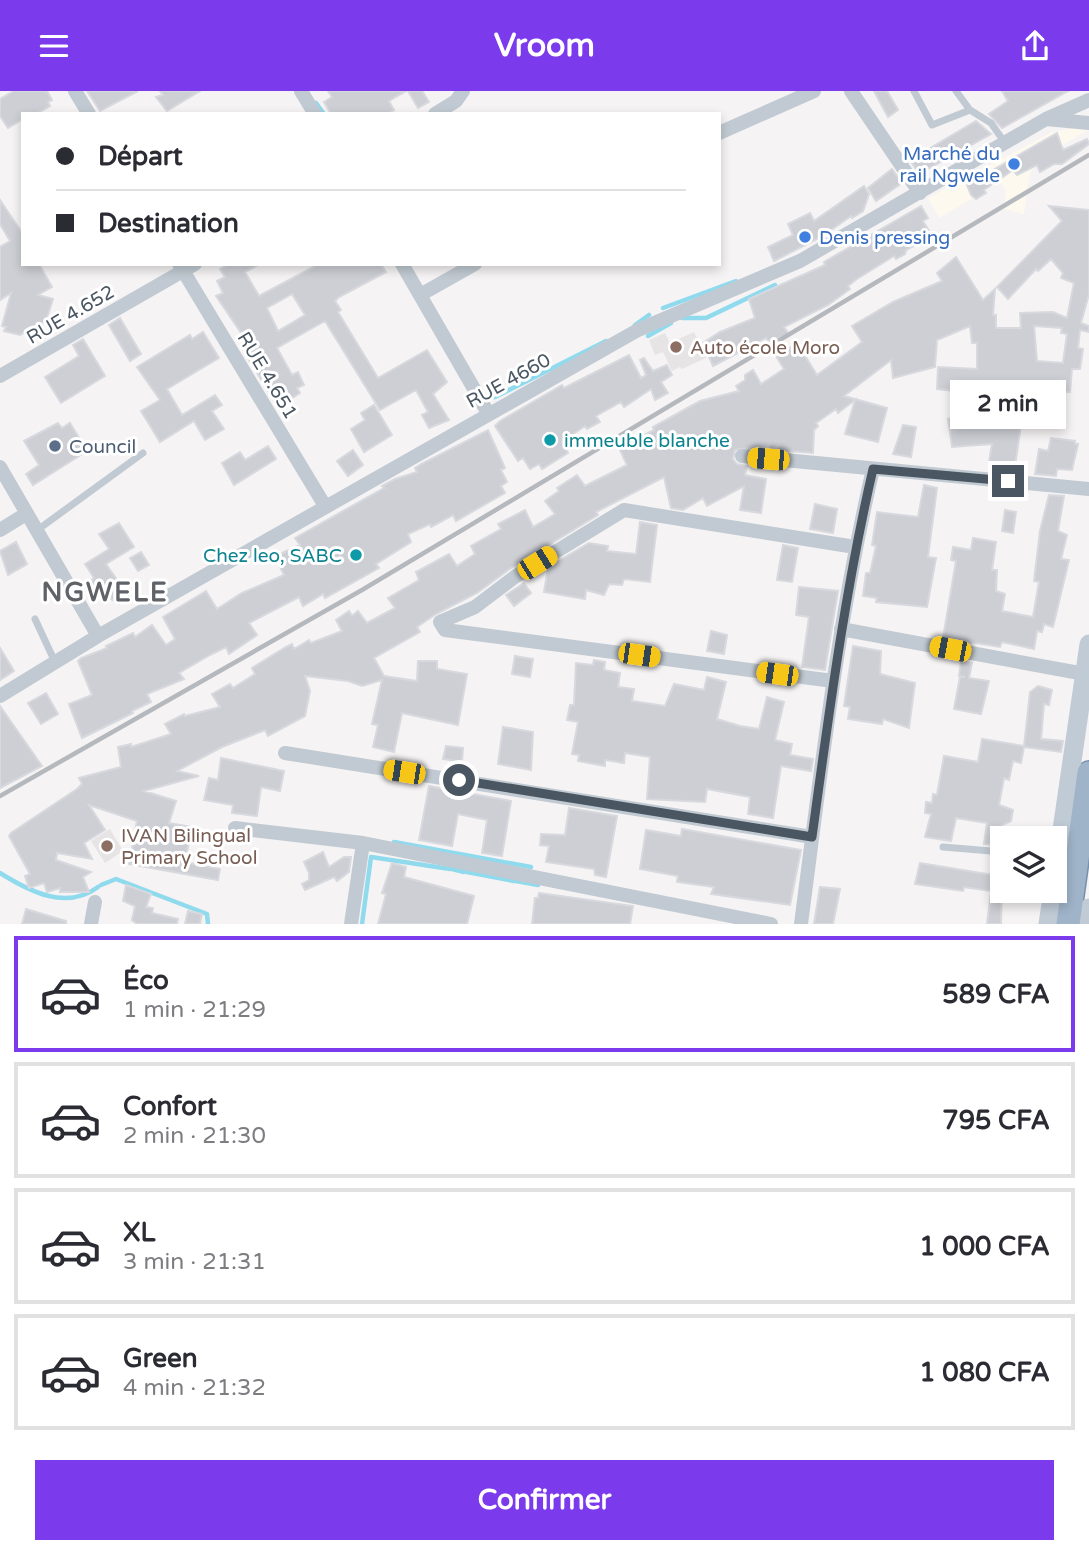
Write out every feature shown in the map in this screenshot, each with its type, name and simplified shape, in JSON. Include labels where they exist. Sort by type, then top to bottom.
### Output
[{"type":"highway","points":[[1068,924],[1089,773]]},
{"type":"main road","points":[[1062,826],[1089,644]]},
{"type":"main road","points":[[1048,924],[1051,903]]},
{"type":"main road","points":[[1087,924],[1089,908]]},
{"type":"street","points":[[75,91],[88,112]]},
{"type":"street","points":[[301,91],[314,112]]},
{"type":"street","points":[[438,112],[456,101],[463,91]]},
{"type":"street","points":[[721,132],[814,91]]},
{"type":"street","points":[[851,91],[920,193]]},
{"type":"street","name":"RUE 4660","points":[[0,697],[98,636],[638,330],[800,261],[1046,120],[1089,100]]},
{"type":"street","points":[[1046,120],[1089,123]]},
{"type":"street","points":[[403,266],[488,413]]},
{"type":"street","points":[[419,295],[471,266]]},
{"type":"street","name":"RUE 4.652","points":[[0,376],[185,267]]},
{"type":"street","name":"RUE 4.651","points":[[185,267],[325,506]]},
{"type":"street","points":[[742,456],[1089,489]]},
{"type":"street","points":[[0,468],[98,636]]},
{"type":"street","points":[[801,924],[841,629],[855,547],[873,469]]},
{"type":"street","points":[[833,681],[445,630],[440,622],[475,607],[516,576],[624,510],[855,547]]},
{"type":"street","points":[[0,530],[26,514]]},
{"type":"street","points":[[841,629],[1085,674]]},
{"type":"street","points":[[285,753],[812,837]]},
{"type":"street","points":[[235,828],[363,843],[771,924]]},
{"type":"street","points":[[351,924],[363,843]]},
{"type":"street","points":[[91,924],[95,902]]},
{"type":"lane","points":[[914,91],[932,125],[970,110]]},
{"type":"lane","points":[[956,91],[970,110],[986,118],[1005,143]]},
{"type":"lane","points":[[36,531],[143,453]]},
{"type":"lane","points":[[35,619],[55,663]]},
{"type":"lane","points":[[943,847],[990,851]]},
{"type":"shaded area","name":"Marché du rail Ngwele","points":[[1086,126],[1088,130],[1046,155],[1030,173],[1024,214],[1004,209],[1006,190],[1000,182],[939,218],[928,198],[1052,132]]},
{"type":"shaded area","name":"Auto école Moro","points":[[694,332],[706,358],[672,371],[663,352],[655,355],[649,340],[665,333],[670,343]]},
{"type":"shaded area","name":"IVAN Bilingual Primary School","points":[[110,829],[123,851],[105,863],[91,841]]},
{"type":"building","points":[[14,91],[47,91],[52,100],[48,102],[50,106],[40,112],[21,112],[21,120],[8,128],[0,116],[0,99]]},
{"type":"building","points":[[87,91],[138,91],[100,111]]},
{"type":"building","points":[[160,91],[200,91],[167,111],[156,97],[163,95]]},
{"type":"building","points":[[328,91],[406,91],[389,101],[394,110],[390,112],[330,112],[324,102],[332,97]]},
{"type":"building","points":[[408,91],[422,91],[429,102],[418,108]]},
{"type":"building","points":[[874,91],[887,91],[898,110],[888,117]]},
{"type":"building","points":[[1002,91],[1068,91],[1002,128],[989,114],[1008,101]]},
{"type":"building","points":[[976,121],[991,134],[919,174],[910,160]]},
{"type":"building","points":[[1057,133],[1063,150],[1087,139],[1089,144],[1062,164],[1054,164],[1040,172],[1037,165],[1017,175],[1013,170],[984,190],[986,193],[976,199],[971,195],[967,185]]},
{"type":"building","points":[[892,169],[902,183],[876,201],[868,188]]},
{"type":"building","points":[[864,186],[869,194],[863,211],[852,218],[851,216],[823,236],[774,261],[768,247],[793,235],[788,224],[810,213],[814,221]]},
{"type":"building","points":[[0,200],[21,231],[21,266],[40,266],[52,287],[38,295],[53,299],[46,321],[20,335],[4,331],[6,327],[2,326],[11,293],[0,300],[0,247],[10,241],[0,224]]},
{"type":"building","points":[[921,206],[928,218],[923,221],[932,236],[906,250],[905,254],[896,259],[894,256],[857,279],[848,286],[850,289],[828,305],[784,327],[789,334],[769,342],[766,338],[713,366],[703,343],[720,332],[755,318],[749,299],[825,265],[824,262]]},
{"type":"building","points":[[1049,206],[1089,210],[1089,294],[1081,323],[1089,326],[1089,332],[1080,330],[1078,348],[1083,349],[1080,369],[1072,369],[1070,392],[1041,391],[1041,399],[1025,397],[1015,466],[989,462],[992,444],[952,447],[948,419],[952,418],[955,391],[937,389],[938,367],[977,369],[977,343],[972,343],[970,326],[937,340],[935,367],[893,378],[891,360],[844,396],[887,408],[878,442],[845,434],[855,400],[838,413],[836,409],[816,423],[818,426],[814,430],[813,453],[777,450],[778,446],[771,449],[769,445],[735,450],[733,459],[737,464],[747,466],[745,475],[766,479],[761,513],[740,510],[744,486],[707,506],[703,498],[683,510],[671,508],[664,477],[596,512],[598,515],[511,568],[477,593],[436,614],[417,627],[420,632],[374,658],[384,676],[417,681],[418,661],[437,661],[437,669],[467,674],[458,725],[402,713],[394,752],[373,747],[378,725],[372,724],[382,680],[362,686],[348,681],[305,676],[310,691],[305,716],[268,736],[265,730],[222,747],[177,771],[199,776],[144,791],[176,801],[169,823],[192,827],[185,862],[220,869],[218,880],[129,864],[137,821],[89,805],[105,830],[84,843],[92,859],[57,853],[56,860],[91,872],[83,877],[89,892],[60,892],[60,888],[47,892],[44,883],[29,888],[25,876],[30,874],[9,836],[77,789],[82,784],[79,778],[121,767],[118,747],[131,744],[131,747],[171,734],[165,724],[184,714],[185,716],[220,707],[212,694],[230,684],[233,688],[255,674],[252,668],[292,644],[294,649],[309,640],[311,643],[342,631],[336,620],[349,611],[352,616],[358,611],[367,623],[395,608],[388,598],[419,580],[416,572],[449,554],[457,566],[475,554],[471,546],[501,529],[498,524],[525,510],[533,527],[555,514],[545,501],[559,491],[557,488],[577,475],[585,486],[627,465],[619,448],[700,401],[739,391],[736,386],[753,370],[761,384],[784,369],[776,356],[797,343],[817,375],[862,342],[852,326],[893,302],[942,281],[937,273],[956,257],[983,300],[995,289],[993,315],[996,315],[996,328],[1021,328],[1020,313],[1053,312],[1067,318],[1074,283],[1061,278],[1063,273],[1051,259],[1038,271],[1036,269],[1008,299],[997,287],[1062,221]],"holes":[[[1034,326],[1062,328],[1061,333],[1067,334],[1063,363],[1037,361]]]},
{"type":"building","points":[[225,266],[256,266],[245,272],[259,296],[315,266],[382,266],[386,272],[335,301],[341,310],[338,312],[378,378],[427,350],[447,382],[433,394],[449,420],[429,428],[422,415],[428,412],[416,390],[380,410],[325,321],[277,348],[292,375],[298,372],[304,385],[297,388],[300,393],[278,407],[245,353],[252,349],[216,296],[223,293],[217,281],[225,277],[220,269]],"holes":[[[292,294],[305,315],[278,331],[267,308]]]},
{"type":"building","points":[[120,318],[141,354],[130,361],[109,325]]},
{"type":"building","points":[[203,332],[219,358],[167,389],[182,415],[215,395],[222,405],[212,411],[224,429],[205,440],[194,421],[160,442],[141,411],[160,400],[137,367],[190,335],[192,339]]},
{"type":"building","points":[[83,339],[105,376],[61,403],[45,377],[79,356],[73,345]]},
{"type":"building","points":[[629,355],[641,378],[646,375],[640,360],[644,358],[653,371],[667,365],[672,375],[661,382],[668,393],[655,400],[651,389],[624,407],[621,402],[596,416],[600,422],[587,429],[585,426],[562,442],[568,453],[542,469],[539,464],[530,469],[523,458],[518,461],[495,426],[500,421],[562,385],[564,388]]},
{"type":"building","points":[[374,405],[392,435],[364,452],[351,429],[365,420],[361,413]]},
{"type":"building","name":"Council","points":[[58,423],[62,428],[70,423],[87,451],[33,485],[26,474],[39,465],[24,441]]},
{"type":"building","points":[[903,425],[916,427],[911,457],[893,454]]},
{"type":"building","points":[[488,430],[505,468],[501,470],[507,482],[501,486],[505,493],[456,521],[453,515],[431,527],[430,524],[408,534],[411,542],[376,564],[379,568],[325,598],[323,594],[303,606],[299,597],[249,623],[257,635],[229,654],[226,647],[179,673],[184,679],[147,694],[151,702],[82,738],[69,704],[92,695],[78,661],[81,658],[107,648],[106,646],[133,633],[135,637],[152,625],[166,645],[175,639],[163,617],[206,591],[217,609],[242,593],[284,575],[275,556],[300,545],[295,538],[384,488],[382,486],[417,472],[415,468],[421,464]]},
{"type":"building","points":[[1051,438],[1075,441],[1075,444],[1078,444],[1072,470],[1057,469],[1056,476],[1035,474],[1039,449],[1048,451]]},
{"type":"building","points":[[268,446],[276,459],[234,485],[222,463],[240,452],[245,460]]},
{"type":"building","points":[[353,450],[363,465],[348,476],[337,461]]},
{"type":"building","points":[[924,485],[937,488],[928,557],[936,558],[927,607],[876,602],[877,598],[863,596],[866,573],[870,573],[876,546],[872,545],[877,512],[918,517]]},
{"type":"building","points":[[1049,495],[1064,496],[1058,531],[1067,535],[1061,559],[1069,560],[1053,627],[1044,624],[1042,632],[1037,631],[1034,649],[1002,642],[1000,647],[943,638],[956,561],[951,560],[953,547],[971,550],[973,538],[996,542],[992,570],[997,570],[996,591],[1005,594],[1002,611],[1033,617],[1039,582],[1034,581],[1040,531]]},
{"type":"building","points":[[815,504],[837,509],[833,533],[810,529]]},
{"type":"building","points":[[1005,510],[1016,512],[1013,533],[1002,531]]},
{"type":"building","points":[[640,522],[657,525],[650,582],[624,579],[622,585],[609,584],[604,595],[586,590],[585,599],[544,592],[548,567],[589,543],[608,546],[607,551],[636,554]]},
{"type":"building","points":[[119,523],[134,547],[106,564],[120,584],[115,588],[126,595],[119,604],[87,584],[94,578],[85,564],[109,549],[99,534]]},
{"type":"building","points":[[16,542],[27,564],[8,575],[0,551]]},
{"type":"building","points":[[783,545],[798,548],[792,582],[777,580]]},
{"type":"building","points":[[141,552],[149,565],[138,571],[130,558]]},
{"type":"building","points":[[524,583],[531,593],[514,606],[506,595]]},
{"type":"building","points":[[799,587],[838,591],[825,670],[802,667],[809,617],[796,615]]},
{"type":"building","points":[[711,631],[727,635],[724,654],[707,651]]},
{"type":"building","points":[[853,646],[881,651],[880,674],[915,683],[909,728],[883,719],[882,724],[848,719],[850,707],[844,706]]},
{"type":"building","points":[[0,648],[14,671],[0,680]]},
{"type":"building","points":[[515,656],[533,659],[530,677],[512,674]]},
{"type":"building","points":[[594,660],[605,662],[604,670],[620,673],[618,687],[634,689],[632,701],[665,706],[674,684],[704,690],[707,677],[726,682],[717,719],[740,726],[759,729],[767,697],[784,702],[775,740],[792,744],[790,755],[813,759],[811,771],[781,766],[773,818],[748,814],[750,797],[707,789],[705,802],[647,799],[650,757],[625,753],[624,763],[605,760],[605,766],[578,761],[579,755],[572,754],[578,722],[567,720],[570,705],[574,705],[576,663],[593,665]]},
{"type":"building","points":[[961,661],[972,663],[969,678],[989,681],[981,714],[954,709],[960,677],[965,677],[959,676]]},
{"type":"building","points":[[1038,686],[1052,690],[1049,705],[1044,704],[1041,739],[1063,741],[1061,752],[1024,747],[1021,763],[1013,761],[1009,780],[1004,778],[999,805],[1013,810],[1011,821],[1002,826],[990,826],[990,845],[984,844],[987,823],[956,818],[951,841],[925,837],[931,814],[925,813],[926,802],[932,803],[933,794],[937,795],[944,756],[978,762],[982,739],[1024,746],[1030,692]]},
{"type":"building","points":[[46,693],[58,714],[41,724],[28,703]]},
{"type":"building","points":[[0,706],[42,766],[0,788]]},
{"type":"building","points":[[503,727],[533,732],[531,770],[498,764]]},
{"type":"building","points":[[446,746],[463,748],[462,762],[443,759]]},
{"type":"building","points":[[221,758],[284,771],[280,791],[261,787],[257,816],[232,813],[233,805],[204,800],[209,778],[218,780]]},
{"type":"building","points":[[429,786],[511,801],[502,856],[482,853],[487,820],[458,814],[452,846],[419,840]]},
{"type":"building","points":[[569,808],[617,816],[606,877],[595,875],[594,869],[546,862],[549,846],[540,845],[541,834],[565,835]]},
{"type":"building","points":[[682,829],[801,850],[790,905],[711,894],[714,887],[677,882],[678,876],[640,869],[646,830],[681,836]]},
{"type":"building","points":[[323,852],[329,867],[344,857],[351,857],[349,872],[337,881],[334,877],[305,890],[302,884],[309,880],[309,873],[304,862]]},
{"type":"building","points":[[392,863],[406,867],[404,877],[474,896],[467,924],[378,924],[386,894],[382,893]]},
{"type":"building","points":[[920,863],[990,875],[990,891],[964,887],[963,891],[915,884]]},
{"type":"building","points":[[126,885],[151,894],[146,907],[153,908],[152,913],[178,919],[177,924],[137,924],[132,920],[135,906],[123,901]]},
{"type":"building","points":[[820,887],[840,889],[833,924],[814,924]]},
{"type":"building","points":[[539,893],[633,906],[630,924],[532,924],[535,898],[538,898]]},
{"type":"building","points":[[990,899],[990,903],[1001,903],[1001,924],[987,924]]},
{"type":"building","points":[[26,909],[66,921],[66,924],[22,924]]},
{"type":"building","points":[[188,911],[202,914],[200,924],[185,924]]},
{"type":"waterway","points":[[316,103],[323,112]]},
{"type":"waterway","points":[[663,308],[736,281]]},
{"type":"waterway","points":[[682,318],[706,318],[775,285]]},
{"type":"waterway","points":[[635,325],[649,315]]},
{"type":"waterway","points":[[648,336],[671,323]]},
{"type":"waterway","points":[[487,397],[495,397],[606,341]]},
{"type":"waterway","points":[[394,842],[531,867]]},
{"type":"waterway","points":[[362,924],[371,857],[450,869]]},
{"type":"waterway","points":[[452,869],[464,872]]},
{"type":"waterway","points":[[467,872],[514,881]]},
{"type":"waterway","points":[[0,873],[35,892],[61,898],[86,894],[98,887]]},
{"type":"waterway","points":[[101,885],[116,879],[207,914],[208,924]]},
{"type":"waterway","points":[[516,881],[538,885]]},
{"type":"railway","points":[[0,796],[362,590],[1089,155]]},
{"type":"place","name":"Marché du rail Ngwele","points":[[1014,164]]},
{"type":"place","name":"Denis pressing","points":[[805,237]]},
{"type":"place","name":"Auto école Moro","points":[[676,347]]},
{"type":"place","name":"immeuble blanche","points":[[550,440]]},
{"type":"place","name":"Council","points":[[55,446]]},
{"type":"place","name":"Chez leo, SABC","points":[[356,555]]},
{"type":"place","name":"IVAN Bilingual Primary School","points":[[107,846]]},
{"type":"district","name":"NGWELE","points":[[105,592]]},
{"type":"route","points":[[459,780],[812,837],[841,629],[855,547],[873,469],[1008,481]]}]
